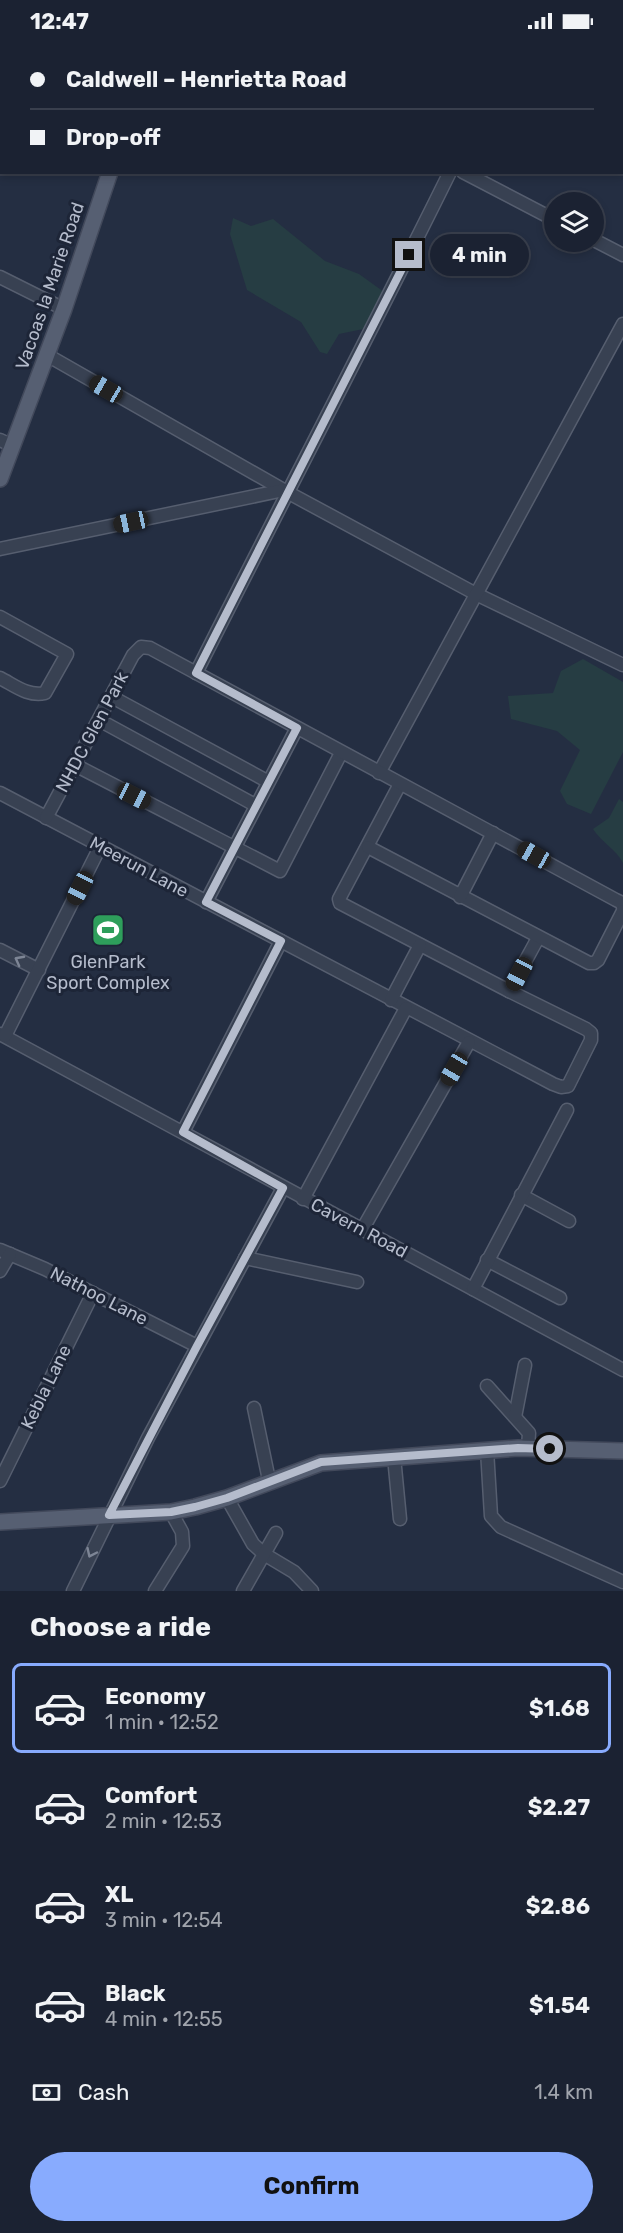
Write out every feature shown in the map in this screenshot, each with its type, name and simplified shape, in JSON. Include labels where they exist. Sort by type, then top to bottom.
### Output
[{"type":"main road","name":"Vacoas la Marie Road","points":[[2,471],[6,443],[47,355],[109,174]]},
{"type":"main road","points":[[0,1522],[171,1512],[227,1498],[321,1462],[528,1448],[623,1451]]},
{"type":"street","points":[[368,847],[589,963],[598,960],[623,909],[622,903],[196,673],[285,491],[368,338],[449,174]]},
{"type":"street","points":[[467,174],[544,214]]},
{"type":"street","points":[[604,245],[623,255]]},
{"type":"street","points":[[0,277],[64,309]]},
{"type":"street","points":[[379,773],[623,324]]},
{"type":"street","points":[[47,355],[285,491],[476,594],[623,665]]},
{"type":"street","points":[[0,549],[285,491]]},
{"type":"street","points":[[0,617],[67,654],[45,693],[36,695],[26,692],[0,678]]},
{"type":"street","name":"NHDC Glen Park","points":[[46,818],[133,655],[141,647],[150,648],[196,673]]},
{"type":"street","points":[[112,697],[267,781]]},
{"type":"street","points":[[99,720],[255,805]]},
{"type":"street","points":[[206,902],[267,781],[297,728]]},
{"type":"street","points":[[75,765],[280,871],[341,753]]},
{"type":"street","points":[[400,784],[339,899],[340,903],[509,991],[538,938]]},
{"type":"street","name":"Meerun Lane","points":[[0,793],[469,1042],[561,1088],[568,1086],[591,1040],[591,1034],[586,1029],[509,991]]},
{"type":"street","points":[[460,897],[493,833]]},
{"type":"street","points":[[2,1035],[39,970],[100,847]]},
{"type":"street","points":[[183,1132],[281,941]]},
{"type":"street","points":[[391,1000],[420,945]]},
{"type":"street","points":[[0,950],[39,970]]},
{"type":"street","points":[[303,1199],[406,1008]]},
{"type":"street","name":"Cavern Road","points":[[2,1035],[623,1370]]},
{"type":"street","points":[[362,1230],[469,1042]]},
{"type":"street","points":[[473,1289],[567,1110]]},
{"type":"street","points":[[73,1591],[109,1515],[197,1346],[283,1188]]},
{"type":"street","points":[[522,1195],[569,1221]]},
{"type":"street","points":[[0,1271],[5,1252]]},
{"type":"street","name":"Nathoo Lane","points":[[5,1252],[93,1293],[197,1346]]},
{"type":"street","points":[[245,1258],[357,1282]]},
{"type":"street","points":[[487,1260],[560,1298]]},
{"type":"street","name":"Kebla Lane","points":[[0,1480],[93,1293]]},
{"type":"street","points":[[515,1418],[525,1365]]},
{"type":"street","points":[[487,1386],[529,1433],[528,1448]]},
{"type":"street","points":[[254,1408],[269,1480]]},
{"type":"street","points":[[488,1450],[491,1516],[494,1522],[623,1582]]},
{"type":"street","points":[[394,1457],[400,1519]]},
{"type":"street","points":[[227,1498],[247,1535],[264,1554],[285,1566],[312,1591]]},
{"type":"street","points":[[155,1591],[183,1546],[182,1532],[171,1512]]},
{"type":"street","points":[[243,1591],[276,1533]]},
{"type":"green space","points":[[233,218],[251,226],[273,219],[325,261],[359,274],[384,292],[368,328],[339,334],[327,354],[320,352],[301,322],[247,290],[230,234]]},
{"type":"green space","points":[[583,659],[623,682],[623,752],[591,814],[567,804],[560,791],[580,750],[557,731],[511,719],[508,696],[553,693],[561,671]]},
{"type":"green space","points":[[619,799],[623,802],[623,863],[593,829],[609,818]]},
{"type":"place","name":"GlenPark Sport Complex","points":[[108,930]]},
{"type":"route","points":[[409,255],[196,673],[297,728],[267,781],[206,902],[281,941],[183,1132],[283,1188],[109,1515],[171,1512],[195,1507],[227,1498],[321,1462],[518,1448],[550,1449]]}]
